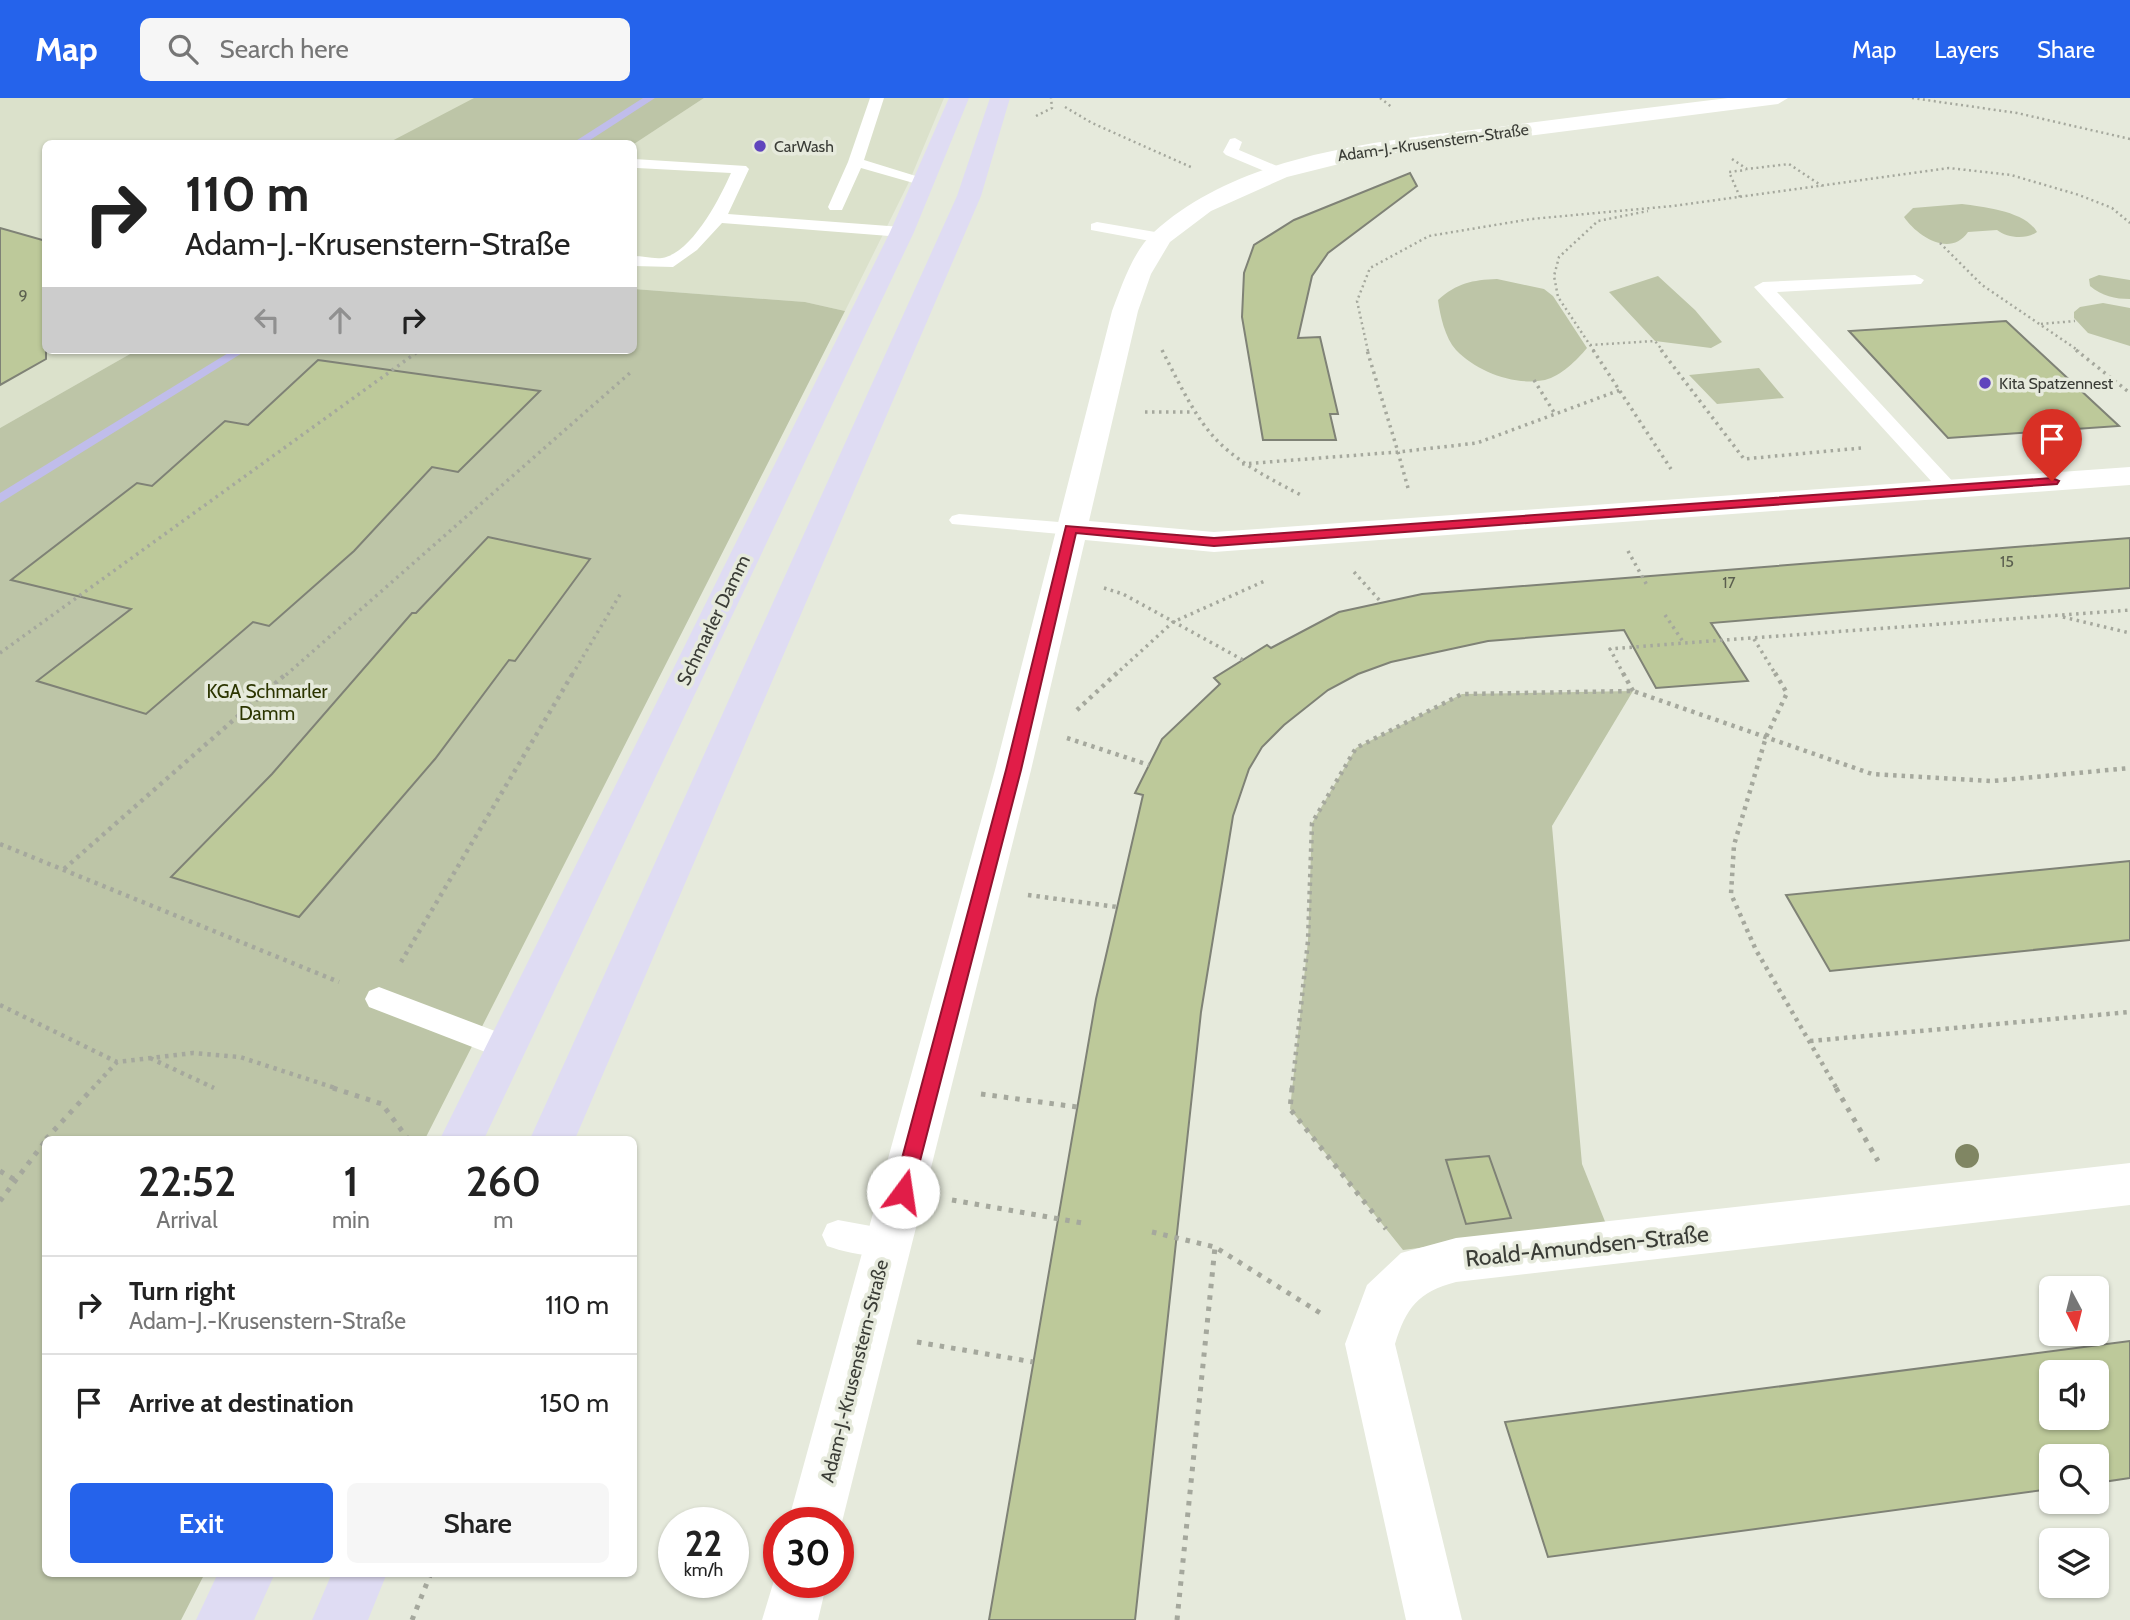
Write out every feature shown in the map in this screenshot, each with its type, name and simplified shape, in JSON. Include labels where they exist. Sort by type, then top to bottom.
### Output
[{"type":"street","name":"Schmarler Damm","points":[[463,1136],[902,232],[959,98]]},
{"type":"street","points":[[553,1136],[969,196],[1000,98]]},
{"type":"street","name":"Adam-J.-Krusenstern-Straße","points":[[819,1507],[982,888],[1125,311],[1139,274],[1161,238],[1202,206],[1238,189],[1279,172],[1371,149],[1778,98]]},
{"type":"street","points":[[1071,529],[1214,542],[2130,476]]},
{"type":"street","name":"Roald-Amundsen-Straße","points":[[1370,1344],[1384,1301],[1418,1269],[1456,1260],[2130,1184]]},
{"type":"street","points":[[1370,1344],[1434,1620]]},
{"type":"street","points":[[224,1620],[246,1577]]},
{"type":"street","points":[[340,1620],[358,1577]]},
{"type":"street","points":[[790,1620],[795,1598]]},
{"type":"lane","points":[[836,207],[856,162],[877,98]]},
{"type":"lane","points":[[1235,142],[1231,152],[1279,172]]},
{"type":"lane","points":[[856,162],[924,181]]},
{"type":"lane","points":[[637,163],[741,169],[718,218],[691,246],[667,263],[637,261]]},
{"type":"lane","points":[[718,218],[902,232]]},
{"type":"lane","points":[[1097,228],[1161,238]]},
{"type":"lane","points":[[1915,280],[1763,288],[1949,489]]},
{"type":"lane","points":[[959,520],[1071,529]]},
{"type":"lane","points":[[379,999],[506,1048]]},
{"type":"lane","points":[[838,1235],[887,1242]]},
{"type":"path","points":[[1051,98],[1052,108]]},
{"type":"path","points":[[1380,98],[1393,109]]},
{"type":"path","points":[[1912,98],[2017,113],[2130,139]]},
{"type":"path","points":[[1065,107],[1092,123],[1238,189]]},
{"type":"path","points":[[1732,159],[1747,169]]},
{"type":"path","points":[[1740,197],[1729,172],[1789,164],[1824,187]]},
{"type":"path","points":[[1242,464],[1398,452],[1360,325],[1357,301],[1370,268],[1429,236],[1531,219],[1673,206],[1949,168],[2011,175],[2112,208],[2130,223]]},
{"type":"path","points":[[1673,206],[1598,221],[1559,257],[1553,276],[1558,296],[1695,507]]},
{"type":"path","points":[[1940,243],[1982,285],[2097,364],[2130,393]]},
{"type":"path","points":[[1125,311],[1158,341],[1194,412],[1216,443],[1242,464],[1369,531]]},
{"type":"path","points":[[2040,324],[2076,321]]},
{"type":"path","points":[[1589,345],[1655,341],[1744,459],[1907,444]]},
{"type":"path","points":[[0,653],[414,354]]},
{"type":"path","points":[[64,869],[631,372]]},
{"type":"path","points":[[1534,380],[1555,414]]},
{"type":"path","points":[[1346,563],[1382,603]]},
{"type":"path","points":[[1060,572],[1123,594],[1243,660]]},
{"type":"path","points":[[0,844],[379,999],[621,593]]},
{"type":"path","points":[[1633,691],[1610,649],[2130,610]]},
{"type":"path","points":[[1665,615],[1684,643]]},
{"type":"path","points":[[2058,616],[2130,633]]},
{"type":"path","points":[[1754,639],[1787,693],[1766,737],[1734,845],[1731,894],[1756,950],[1906,1211]]},
{"type":"path","points":[[1418,1269],[1290,1109],[1308,941],[1312,823],[1356,748],[1462,694],[1633,691],[1872,774],[1992,781],[2130,768]]},
{"type":"path","points":[[1064,737],[1149,765]]},
{"type":"path","points":[[982,888],[1118,907]]},
{"type":"path","points":[[0,1005],[117,1062],[192,1053],[240,1057],[382,1104],[406,1136]]},
{"type":"path","points":[[1810,1041],[2130,1012]]},
{"type":"path","points":[[149,1058],[214,1088]]},
{"type":"path","points":[[50,1136],[117,1062]]},
{"type":"path","points":[[930,1088],[1077,1107]]},
{"type":"path","points":[[0,1201],[42,1145]]},
{"type":"path","points":[[0,1171],[15,1180]]},
{"type":"path","points":[[953,1200],[1082,1223]]},
{"type":"path","points":[[1152,1232],[1215,1247],[1370,1344]]},
{"type":"path","points":[[1177,1620],[1215,1247]]},
{"type":"path","points":[[864,1332],[1033,1362]]},
{"type":"path","points":[[412,1620],[429,1577]]},
{"type":"shaded area","points":[[0,98],[586,98],[509,140],[42,140],[42,354],[130,354],[0,428]]},
{"type":"shaded area","points":[[704,98],[944,98],[909,182],[845,311],[805,302],[637,289],[637,142]]},
{"type":"green space","points":[[474,98],[704,98],[637,142],[394,140]]},
{"type":"green space","points":[[1962,204],[2014,215],[2023,219],[2037,232],[2017,237],[1997,230],[1968,232],[1961,240],[1943,244],[1925,237],[1904,217],[1913,208]]},
{"type":"green space","points":[[2099,275],[2130,280],[2130,299],[2109,296],[2090,286],[2089,279]]},
{"type":"green space","points":[[1658,276],[1695,310],[1722,342],[1711,348],[1655,341],[1609,292]]},
{"type":"green space","points":[[1497,279],[1544,289],[1553,296],[1587,348],[1557,375],[1533,381],[1497,376],[1465,358],[1449,339],[1438,300],[1465,284]]},
{"type":"green space","name":"KGA Schmarler Damm","points":[[637,289],[805,302],[845,311],[427,1136],[42,1136],[42,1577],[203,1577],[181,1620],[0,1620],[0,428],[130,354],[637,354]]},
{"type":"green space","points":[[2103,303],[2130,308],[2130,346],[2088,333],[2074,318],[2074,312],[2080,307]]},
{"type":"green space","points":[[1759,368],[1784,398],[1717,404],[1689,375]]},
{"type":"green space","points":[[1633,691],[1552,826],[1582,1164],[1606,1224],[1403,1250],[1290,1109],[1308,941],[1312,823],[1356,748],[1462,694]]},
{"type":"building","points":[[1410,173],[1417,186],[1328,253],[1312,276],[1298,338],[1320,337],[1338,414],[1330,414],[1336,440],[1263,440],[1242,317],[1244,273],[1254,245],[1294,220]]},
{"type":"building","points":[[0,228],[42,240],[42,354],[46,354],[46,359],[0,385]]},
{"type":"building","name":"Kita Spatzennest","points":[[2006,321],[2119,426],[1948,438],[1849,331]]},
{"type":"building","points":[[318,360],[540,391],[458,472],[432,467],[354,551],[269,626],[253,622],[146,714],[37,681],[131,609],[11,580],[137,483],[152,486],[225,421],[248,425]]},
{"type":"building","points":[[488,537],[590,559],[515,661],[509,660],[435,759],[299,917],[171,877],[272,774],[412,613],[416,613]]},
{"type":"building","points":[[2130,538],[2130,588],[1711,623],[1748,681],[1656,688],[1624,630],[1488,641],[1391,662],[1358,674],[1328,690],[1284,725],[1262,747],[1249,769],[1233,816],[1201,1012],[1135,1620],[989,1620],[1096,999],[1143,795],[1135,793],[1162,739],[1220,684],[1214,678],[1267,645],[1271,648],[1339,612],[1422,594]]},
{"type":"building","points":[[2130,861],[2130,940],[1830,971],[1786,895]]},
{"type":"building","points":[[1489,1156],[1511,1218],[1466,1224],[1446,1160]]},
{"type":"building","points":[[2130,1341],[2130,1478],[2109,1481],[2109,1444],[2039,1444],[2039,1491],[1548,1557],[1505,1422],[2091,1346],[2109,1346],[2109,1344]]},
{"type":"waterway","points":[[582,140],[650,98]]},
{"type":"waterway","points":[[0,499],[235,354]]},
{"type":"place","name":"CarWash","points":[[760,146]]},
{"type":"place","name":"Kita Spatzennest","points":[[1985,383]]},
{"type":"route","points":[[903,1192],[1013,770],[1071,529],[1214,542],[2052,481]]}]
